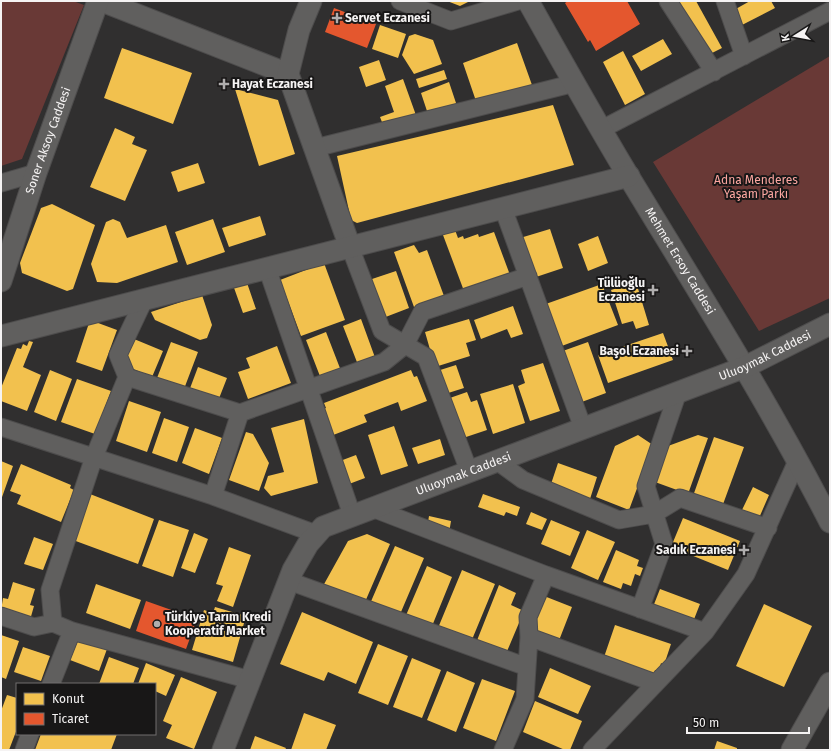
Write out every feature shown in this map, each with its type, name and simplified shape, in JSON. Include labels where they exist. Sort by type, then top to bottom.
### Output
[{"type":"street","name":"Soner Aksoy Caddesi","points":[[1,281],[36,173],[98,1]]},
{"type":"street","points":[[102,1],[288,74]]},
{"type":"street","points":[[311,1],[299,30],[288,74],[382,331],[426,357],[469,471]]},
{"type":"street","points":[[400,1],[451,21],[518,1]]},
{"type":"street","name":"Mehmet Ersoy Caddesi","points":[[528,1],[629,176],[745,367],[798,458],[830,522]]},
{"type":"street","points":[[668,1],[714,72]]},
{"type":"street","points":[[725,1],[744,56]]},
{"type":"street","points":[[602,130],[830,11]]},
{"type":"street","points":[[315,148],[575,83]]},
{"type":"street","points":[[1,184],[36,173]]},
{"type":"street","points":[[1,336],[629,176]]},
{"type":"street","points":[[503,208],[583,428]]},
{"type":"street","points":[[267,268],[352,515]]},
{"type":"street","points":[[127,377],[240,413],[384,362],[405,345],[422,312],[528,276]]},
{"type":"street","points":[[53,622],[50,590],[94,457],[127,377],[118,355],[144,300]]},
{"type":"street","name":"Uluoymak Caddesi","points":[[224,750],[299,557],[316,534],[331,523],[745,367],[830,324]]},
{"type":"street","points":[[640,609],[664,544],[646,486],[678,392]]},
{"type":"street","points":[[213,496],[240,413]]},
{"type":"street","points":[[1,427],[213,496],[316,534]]},
{"type":"street","points":[[592,750],[706,632],[746,574],[768,528],[798,458]]},
{"type":"street","points":[[497,461],[523,480],[619,520],[654,514],[680,498],[768,528]]},
{"type":"street","points":[[372,508],[546,575],[706,632]]},
{"type":"street","points":[[503,750],[525,699],[529,637],[528,617],[546,575]]},
{"type":"street","points":[[289,581],[527,666]]},
{"type":"street","points":[[1,616],[34,627],[53,622],[72,630],[250,680]]},
{"type":"street","points":[[50,683],[72,630]]},
{"type":"street","points":[[529,637],[656,683]]},
{"type":"street","points":[[792,750],[830,683]]},
{"type":"street","points":[[24,750],[30,735]]},
{"type":"green space","points":[[1,1],[73,1],[84,5],[22,159],[1,166]]},
{"type":"green space","name":"Adna Menderes Yaşam Parkı","points":[[830,56],[830,298],[759,331],[653,162]]},
{"type":"building: Konut","points":[[447,1],[470,1],[460,6]]},
{"type":"building: Konut","points":[[679,1],[696,1],[722,48],[708,55]]},
{"type":"building: Konut","points":[[750,1],[771,1],[775,8],[742,25],[734,10]]},
{"type":"building: Konut","points":[[380,25],[406,34],[398,58],[372,49]]},
{"type":"building: Konut","points":[[415,34],[433,40],[442,64],[414,74],[402,55],[409,36]]},
{"type":"building: Konut","points":[[663,39],[672,54],[641,71],[632,56]]},
{"type":"building: Konut","points":[[517,43],[532,85],[477,104],[463,63]]},
{"type":"building: Konut","points":[[122,48],[192,73],[173,124],[104,98]]},
{"type":"building: Konut","points":[[623,51],[645,94],[625,105],[603,62]]},
{"type":"building: Konut","points":[[379,60],[386,80],[366,87],[359,67]]},
{"type":"building: Konut","points":[[444,70],[447,79],[419,88],[416,79]]},
{"type":"building: Konut","points":[[403,79],[417,118],[385,130],[380,117],[394,112],[385,86]]},
{"type":"building: Konut","points":[[449,82],[457,106],[429,117],[421,93]]},
{"type":"building: Konut","points":[[235,89],[278,100],[295,154],[259,166]]},
{"type":"building: Konut","points":[[553,105],[574,165],[357,223],[351,220],[337,156]]},
{"type":"building: Konut","points":[[115,128],[135,137],[132,144],[147,150],[125,201],[90,187]]},
{"type":"building: Konut","points":[[198,163],[205,183],[178,192],[171,172]]},
{"type":"building: Konut","points":[[52,204],[95,225],[73,289],[67,291],[22,273],[20,263],[41,208]]},
{"type":"building: Konut","points":[[260,216],[266,235],[229,247],[222,228]]},
{"type":"building: Konut","points":[[113,219],[120,222],[127,238],[166,225],[178,262],[117,283],[97,282],[91,264],[106,222]]},
{"type":"building: Konut","points":[[213,219],[225,252],[187,265],[175,232]]},
{"type":"building: Konut","points":[[550,229],[563,268],[533,278],[520,238]]},
{"type":"building: Konut","points":[[455,230],[458,238],[463,236],[464,239],[478,234],[479,237],[494,232],[510,275],[464,291],[443,235]]},
{"type":"building: Konut","points":[[598,236],[608,263],[588,271],[578,244]]},
{"type":"building: Konut","points":[[414,245],[419,253],[427,250],[444,296],[414,307],[394,252]]},
{"type":"building: Konut","points":[[324,263],[345,320],[301,336],[280,280]]},
{"type":"building: Konut","points":[[396,271],[409,308],[383,318],[369,280]]},
{"type":"building: Konut","points":[[246,280],[256,309],[243,313],[233,285]]},
{"type":"building: Konut","points":[[636,282],[649,325],[636,329],[633,321],[622,324],[611,290]]},
{"type":"building: Konut","points":[[602,284],[618,325],[559,347],[543,305]]},
{"type":"building: Konut","points":[[202,295],[212,325],[207,338],[200,340],[155,320],[151,312]]},
{"type":"building: Konut","points":[[513,306],[523,334],[511,338],[507,329],[481,339],[474,320]]},
{"type":"building: Konut","points":[[361,319],[377,363],[360,370],[343,326]]},
{"type":"building: Konut","points":[[469,319],[476,340],[466,343],[470,356],[435,367],[425,332]]},
{"type":"building: Konut","points":[[90,320],[117,330],[102,371],[76,362]]},
{"type":"building: Konut","points":[[326,332],[343,376],[323,384],[306,340]]},
{"type":"building: Konut","points":[[663,333],[673,360],[608,383],[598,355]]},
{"type":"building: Konut","points":[[134,339],[163,351],[152,377],[124,365]]},
{"type":"building: Konut","points":[[29,341],[33,342],[23,367],[41,375],[27,411],[1,401],[1,388],[17,348],[21,349],[23,344],[27,346]]},
{"type":"building: Konut","points":[[171,342],[198,352],[184,389],[157,378]]},
{"type":"building: Konut","points":[[588,342],[606,393],[579,403],[560,352]]},
{"type":"building: Konut","points":[[277,346],[291,383],[248,399],[238,372],[250,368],[246,358]]},
{"type":"building: Konut","points":[[543,363],[560,411],[530,421],[518,386],[525,383],[521,370]]},
{"type":"building: Konut","points":[[456,365],[464,388],[445,394],[437,371]]},
{"type":"building: Konut","points":[[198,367],[227,378],[218,401],[189,391]]},
{"type":"building: Konut","points":[[50,370],[72,379],[56,421],[34,412]]},
{"type":"building: Konut","points":[[411,370],[414,377],[417,376],[427,401],[401,411],[398,402],[364,415],[367,422],[328,437],[323,409],[326,408],[324,403]]},
{"type":"building: Konut","points":[[77,379],[111,391],[95,434],[61,422]]},
{"type":"building: Konut","points":[[513,384],[525,423],[493,434],[480,394]]},
{"type":"building: Konut","points":[[467,392],[471,402],[477,400],[487,430],[460,439],[447,399]]},
{"type":"building: Konut","points":[[129,401],[161,412],[147,452],[116,441]]},
{"type":"building: Konut","points":[[164,418],[189,427],[177,462],[152,453]]},
{"type":"building: Konut","points":[[304,419],[318,483],[271,496],[264,488],[268,476],[284,472],[271,428]]},
{"type":"building: Konut","points":[[394,426],[408,466],[381,475],[368,435]]},
{"type":"building: Konut","points":[[195,428],[222,438],[209,474],[182,463]]},
{"type":"building: Konut","points":[[246,432],[253,434],[269,463],[259,491],[229,480]]},
{"type":"building: Konut","points":[[638,435],[653,445],[629,510],[596,497],[615,446]]},
{"type":"building: Konut","points":[[698,435],[708,438],[688,494],[655,482],[668,446]]},
{"type":"building: Konut","points":[[714,437],[744,447],[722,507],[693,496]]},
{"type":"building: Konut","points":[[440,439],[445,455],[418,464],[412,448]]},
{"type":"building: Konut","points":[[356,455],[365,478],[349,484],[340,461]]},
{"type":"building: Konut","points":[[1,461],[13,466],[1,500]]},
{"type":"building: Konut","points":[[558,463],[597,477],[590,499],[551,484]]},
{"type":"building: Konut","points":[[21,464],[71,485],[70,488],[74,490],[61,522],[17,504],[21,495],[10,491]]},
{"type":"building: Konut","points":[[753,487],[769,495],[759,518],[742,510]]},
{"type":"building: Konut","points":[[90,494],[154,519],[138,564],[73,540]]},
{"type":"building: Konut","points":[[483,494],[520,507],[517,516],[506,512],[504,516],[478,507]]},
{"type":"building: Konut","points":[[531,512],[547,519],[542,530],[526,524]]},
{"type":"building: Konut","points":[[429,516],[451,521],[449,533],[427,528]]},
{"type":"building: Konut","points":[[683,518],[740,541],[728,570],[671,547]]},
{"type":"building: Konut","points":[[159,520],[189,530],[173,577],[142,566]]},
{"type":"building: Konut","points":[[551,520],[580,532],[570,556],[541,544]]},
{"type":"building: Konut","points":[[587,530],[615,542],[598,580],[571,568]]},
{"type":"building: Konut","points":[[194,533],[208,539],[195,573],[181,568]]},
{"type":"building: Konut","points":[[367,534],[390,544],[365,602],[323,586],[348,541]]},
{"type":"building: Konut","points":[[34,537],[53,544],[43,570],[24,564]]},
{"type":"building: Konut","points":[[395,546],[424,558],[398,619],[369,606]]},
{"type":"building: Konut","points":[[229,547],[251,555],[233,607],[217,601],[223,586],[216,584]]},
{"type":"building: Konut","points":[[616,550],[639,560],[637,566],[643,568],[640,576],[635,574],[631,586],[623,583],[621,589],[603,582]]},
{"type":"building: Konut","points":[[427,566],[452,577],[430,631],[404,620]]},
{"type":"building: Konut","points":[[462,570],[495,584],[471,642],[438,628]]},
{"type":"building: Konut","points":[[13,582],[35,589],[30,605],[34,606],[30,620],[1,611],[3,598],[8,599]]},
{"type":"building: Konut","points":[[96,584],[141,600],[130,629],[86,613]]},
{"type":"building: Konut","points":[[499,585],[516,593],[511,605],[524,611],[505,656],[476,643]]},
{"type":"building: Konut","points":[[660,589],[700,604],[691,627],[651,612]]},
{"type":"building: Konut","points":[[544,596],[572,607],[558,643],[530,633]]},
{"type":"building: Konut","points":[[764,604],[812,626],[784,687],[736,666]]},
{"type":"building: Konut","points":[[215,607],[246,616],[233,662],[192,650],[204,610],[213,613]]},
{"type":"building: Konut","points":[[302,612],[373,642],[356,684],[328,672],[324,681],[280,664]]},
{"type":"building: Konut","points":[[615,625],[671,644],[664,665],[661,663],[659,671],[655,670],[653,677],[603,660]]},
{"type":"building: Konut","points":[[1,635],[19,641],[6,679],[1,677]]},
{"type":"building: Konut","points":[[79,638],[107,649],[99,671],[70,660]]},
{"type":"building: Konut","points":[[378,644],[408,656],[388,705],[358,693]]},
{"type":"building: Konut","points":[[23,647],[50,656],[41,681],[14,672]]},
{"type":"building: Konut","points":[[109,657],[139,668],[133,683],[99,683]]},
{"type":"building: Konut","points":[[412,658],[441,670],[422,718],[393,707]]},
{"type":"building: Konut","points":[[146,663],[175,675],[166,696],[156,691],[156,683],[138,683]]},
{"type":"building: Konut","points":[[550,668],[591,686],[578,714],[538,697]]},
{"type":"building: Konut","points":[[447,671],[475,683],[456,732],[427,720]]},
{"type":"building: Konut","points":[[181,677],[217,692],[194,749],[166,738],[172,725],[163,721]]},
{"type":"building: Konut","points":[[482,679],[515,691],[496,741],[463,728]]},
{"type":"building: Konut","points":[[7,695],[16,698],[16,732],[9,750],[1,750],[1,711]]},
{"type":"building: Konut","points":[[535,701],[582,721],[570,750],[565,750],[523,732]]},
{"type":"building: Konut","points":[[304,713],[336,725],[326,750],[291,750]]},
{"type":"building: Konut","points":[[41,735],[117,735],[111,750],[35,750]]},
{"type":"building: Konut","points":[[255,736],[286,748],[285,750],[250,750]]},
{"type":"building: Konut","points":[[717,741],[737,748],[737,750],[714,750]]},
{"type":"building: Ticaret","points":[[568,1],[627,1],[640,24],[596,51],[590,40],[588,42],[565,3]]},
{"type":"building: Ticaret","points":[[334,8],[376,24],[367,48],[325,32]]},
{"type":"building: Ticaret","points":[[146,601],[197,619],[186,649],[136,631]]},
{"type":"place","name":"Servet Eczanesi","points":[[337,18]]},
{"type":"place","name":"Hayat Eczanesi","points":[[224,84]]},
{"type":"place","name":"Tülüoğlu Eczanesi","points":[[653,290]]},
{"type":"place","name":"Başol Eczanesi","points":[[687,351]]},
{"type":"place","name":"Sadık Eczanesi","points":[[744,550]]},
{"type":"place","name":"Türkiye Tarım Kredi Kooperatif Market","points":[[157,624]]}]
